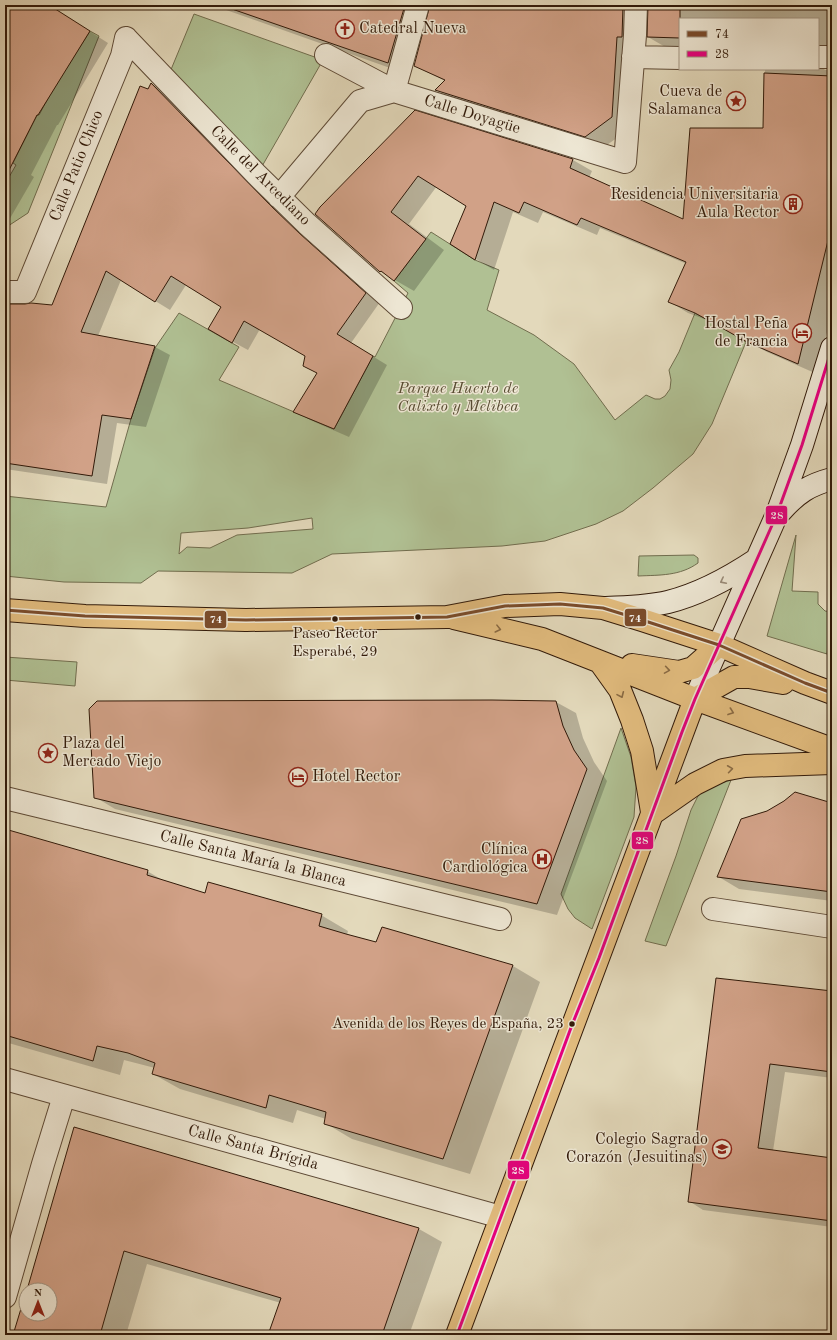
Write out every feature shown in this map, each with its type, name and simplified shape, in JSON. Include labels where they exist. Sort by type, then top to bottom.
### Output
[{"type":"main road","points":[[5,610],[85,616],[246,620],[447,616],[505,606],[560,604],[603,608],[719,645],[805,683],[827,691]]},
{"type":"main road","points":[[447,616],[542,639],[695,699],[832,749]]},
{"type":"main road","points":[[600,662],[628,664],[679,672],[693,668],[719,645]]},
{"type":"main road","points":[[600,662],[620,690],[632,720],[642,751],[652,814]]},
{"type":"main road","points":[[457,1335],[695,699],[734,677],[749,677],[827,691]]},
{"type":"main road","points":[[652,814],[695,784],[723,770],[745,766],[832,763]]},
{"type":"street","points":[[279,197],[360,101],[394,92],[418,5]]},
{"type":"street","points":[[636,5],[633,57],[679,58]]},
{"type":"street","name":"Calle del Arcediano","points":[[126,38],[279,197],[401,308]]},
{"type":"street","name":"Calle Patio Chico","points":[[15,292],[122,56],[126,38]]},
{"type":"street","name":"Calle Doyagüe","points":[[326,55],[394,92],[625,162],[633,57]]},
{"type":"street","points":[[819,57],[832,57]]},
{"type":"street","points":[[695,699],[777,514],[802,445],[832,348]]},
{"type":"street","points":[[802,445],[803,466],[806,472],[810,478],[825,480]]},
{"type":"street","points":[[777,514],[794,496],[806,488],[825,480]]},
{"type":"street","points":[[603,608],[647,606],[668,602],[708,588],[729,578],[756,560]]},
{"type":"street","name":"Calle Santa María la Blanca","points":[[5,798],[500,919]]},
{"type":"street","points":[[713,909],[832,927]]},
{"type":"street","name":"Calle Santa Brígida","points":[[5,1079],[501,1217]]},
{"type":"street","points":[[5,1297],[64,1096]]},
{"type":"green space","points":[[194,14],[323,60],[261,168],[170,72]]},
{"type":"green space","points":[[90,31],[99,36],[28,213],[5,228],[5,184],[16,165],[13,163],[37,115],[39,115],[53,89]]},
{"type":"green space","name":"Parque Huerto de Calixto y Melibea","points":[[431,232],[475,260],[499,270],[487,310],[534,335],[574,364],[615,420],[646,395],[655,399],[660,399],[665,396],[670,389],[671,380],[669,370],[679,352],[695,313],[746,342],[712,424],[693,454],[623,511],[596,524],[545,541],[502,546],[332,554],[292,573],[158,571],[141,583],[64,582],[5,576],[5,496],[106,507],[131,419],[155,348],[179,313],[239,347],[219,380],[334,429],[373,356],[375,357],[408,293],[394,281]],"holes":[[[312,518],[313,529],[237,535],[210,548],[187,547],[179,554],[181,533],[248,528]]]},
{"type":"green space","points":[[796,535],[792,591],[818,592],[818,604],[825,611],[832,612],[827,654],[767,636]]},
{"type":"green space","points":[[694,555],[698,558],[698,563],[677,573],[638,576],[639,556]]},
{"type":"green space","points":[[5,657],[77,662],[75,686],[5,680]]},
{"type":"green space","points":[[621,728],[631,757],[636,787],[634,817],[592,929],[575,918],[568,909],[561,894]]},
{"type":"green space","points":[[731,780],[666,946],[645,941],[691,810],[698,796],[708,787]]},
{"type":"building","points":[[5,5],[49,5],[90,31],[37,115],[5,178]]},
{"type":"building","name":"Catedral Nueva","points":[[233,5],[405,5],[388,63],[232,9]]},
{"type":"building","points":[[430,5],[623,5],[622,37],[617,37],[612,117],[585,137],[435,90],[445,80],[414,66]]},
{"type":"building","points":[[648,5],[680,5],[679,38],[647,37]]},
{"type":"building","points":[[764,73],[832,76],[832,224],[798,364],[747,342],[695,313],[668,302],[686,262],[581,218],[577,225],[524,202],[519,213],[494,202],[475,260],[450,244],[466,206],[418,176],[391,212],[426,239],[394,281],[381,271],[380,272],[315,214],[320,207],[415,110],[573,159],[570,168],[683,219],[690,128],[763,128]]},
{"type":"building","points":[[151,83],[271,206],[366,293],[337,334],[373,356],[334,429],[293,412],[317,373],[303,366],[305,356],[244,321],[232,343],[208,329],[221,307],[171,276],[155,302],[106,271],[81,332],[155,346],[131,419],[102,415],[92,476],[5,463],[5,304],[31,303],[52,305],[140,86],[148,89]]},
{"type":"building","points":[[97,701],[556,701],[563,726],[574,750],[587,769],[537,904],[94,798],[89,709]]},
{"type":"building","points":[[795,792],[832,803],[832,892],[717,877],[741,819],[767,811],[784,801]]},
{"type":"building","points":[[5,829],[148,870],[147,875],[205,893],[208,882],[322,914],[319,926],[346,934],[376,942],[382,927],[513,965],[443,1159],[324,1124],[326,1112],[269,1095],[266,1108],[152,1074],[155,1063],[128,1053],[97,1046],[93,1061],[5,1035]]},
{"type":"building","points":[[716,978],[832,991],[832,1072],[770,1064],[758,1148],[832,1158],[832,1221],[688,1202]]},
{"type":"building","points":[[74,1127],[419,1228],[382,1335],[268,1335],[281,1298],[124,1251],[100,1335],[13,1335],[18,1318],[18,1322],[58,1322],[58,1282],[29,1282]]},
{"type":"transit line","name":"28","points":[[457,1335],[572,1025],[599,958],[682,732],[695,699],[777,514],[802,445],[832,348]]},
{"type":"transit line","name":"74","points":[[5,610],[85,616],[246,620],[447,617],[505,606],[560,604],[603,608],[719,645],[805,683],[832,693]]},
{"type":"place","name":"Catedral Nueva","points":[[345,29]]},
{"type":"place","name":"Cueva de Salamanca","points":[[736,101]]},
{"type":"place","name":"Residencia Universitaria Aula Rector","points":[[793,204]]},
{"type":"place","name":"Hostal Peña de Francia","points":[[802,333]]},
{"type":"place","name":"Paseo Rector Esperabé, 29","points":[[335,619]]},
{"type":"place","name":"Plaza del Mercado Viejo","points":[[48,753]]},
{"type":"place","name":"Hotel Rector","points":[[298,777]]},
{"type":"place","name":"Clínica Cardiológica","points":[[542,859]]},
{"type":"place","name":"Avenida de los Reyes de España, 23","points":[[572,1024]]},
{"type":"place","name":"Colegio Sagrado Corazón (Jesuitinas)","points":[[722,1149]]}]
